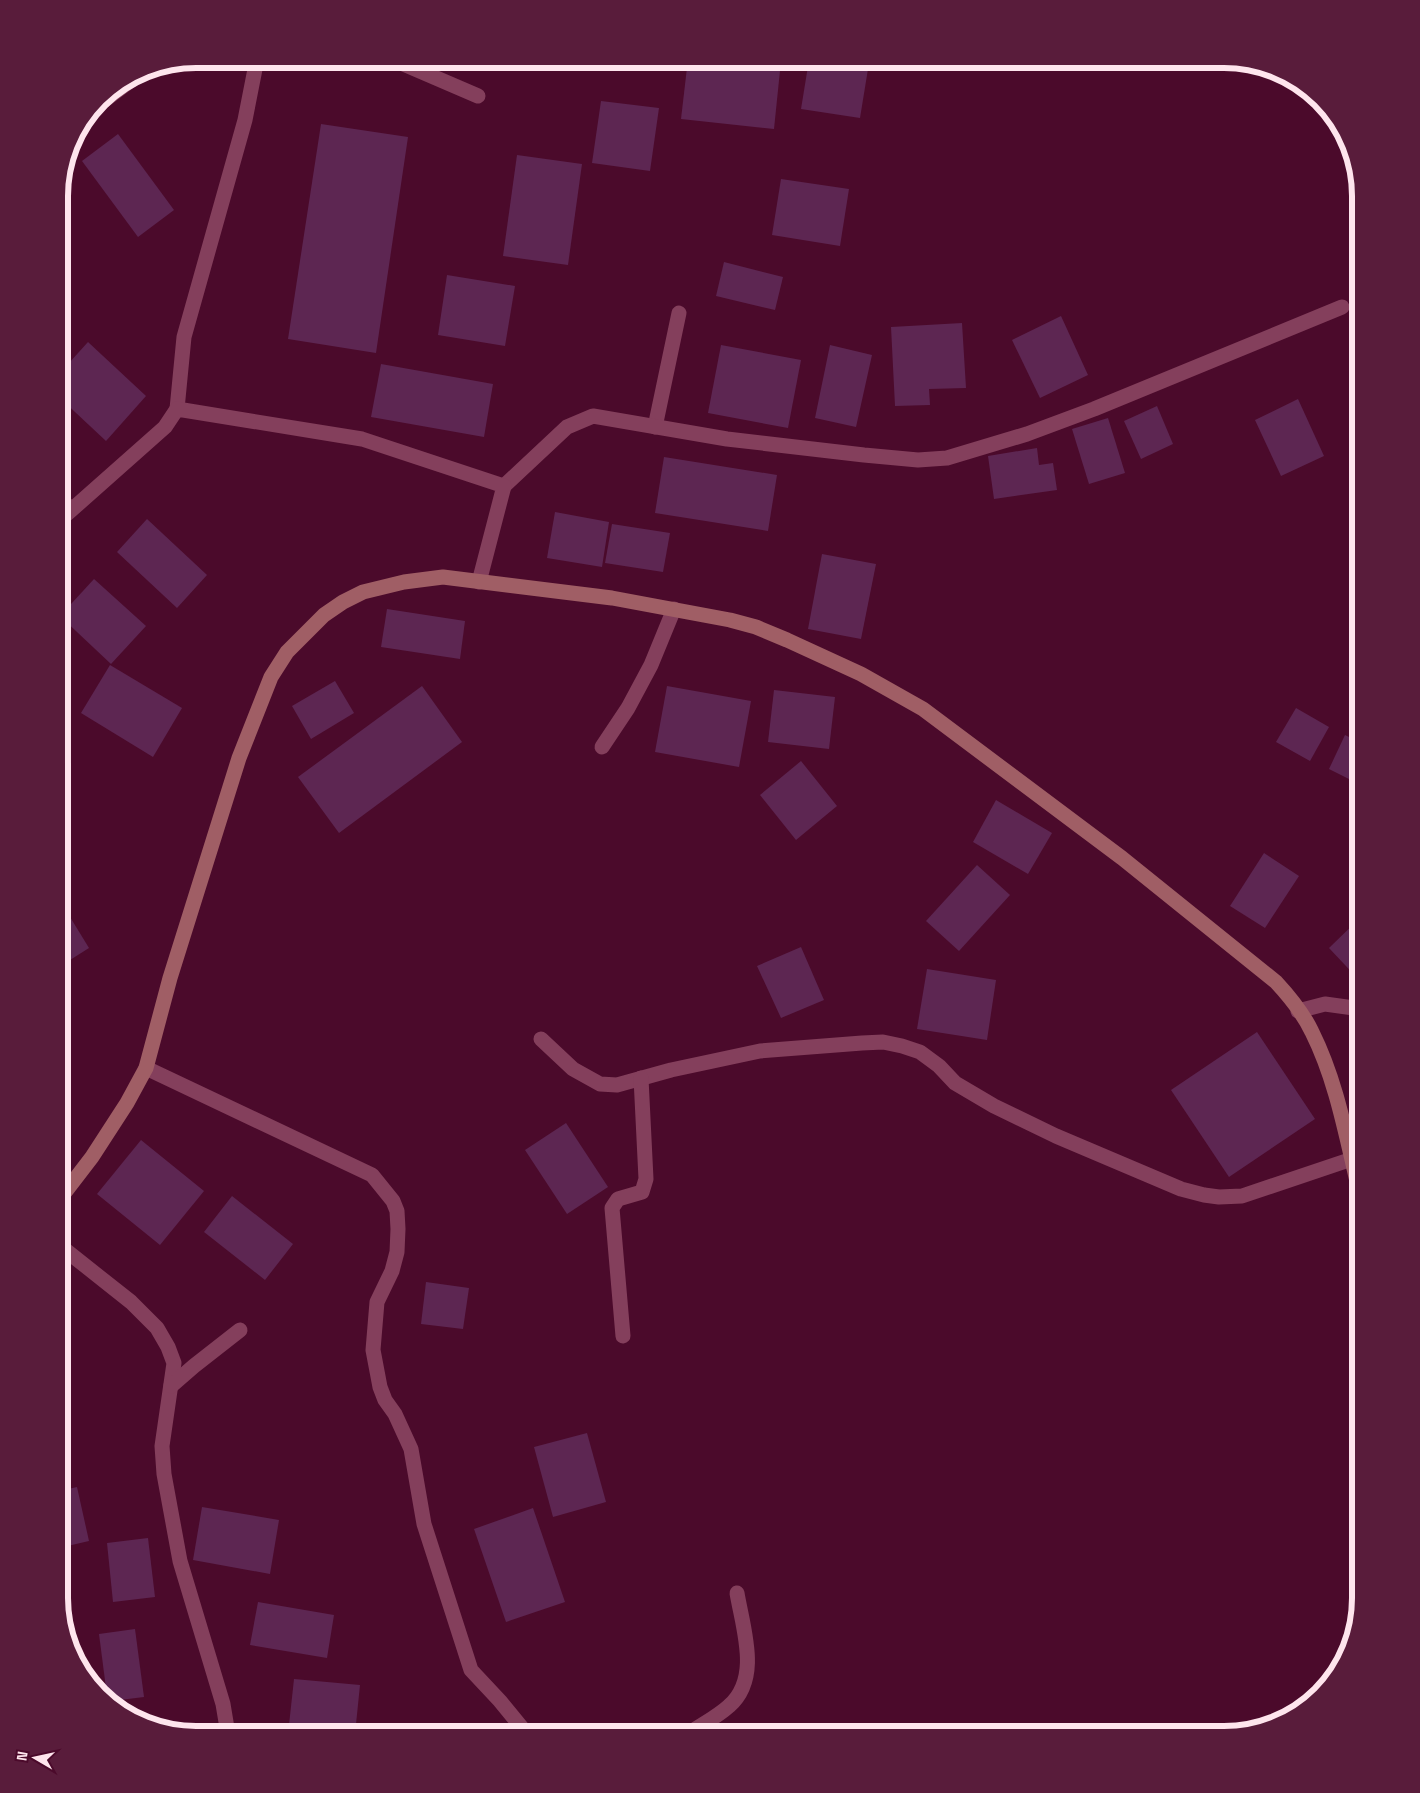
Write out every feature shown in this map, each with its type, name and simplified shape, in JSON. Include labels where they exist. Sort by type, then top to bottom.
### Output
[{"type":"street","points":[[68,512],[166,427],[177,409],[184,337],[245,120],[255,68]]},
{"type":"street","points":[[413,68],[478,96]]},
{"type":"street","points":[[478,582],[504,486],[567,427],[594,416],[727,439],[918,460],[947,458],[1027,434],[1094,409],[1342,307]]},
{"type":"street","points":[[655,426],[679,313]]},
{"type":"street","points":[[177,409],[362,439],[504,486]]},
{"type":"street","points":[[68,506],[71,509]]},
{"type":"street","points":[[68,1188],[92,1157],[127,1103],[146,1068],[170,978],[238,758],[271,677],[287,652],[324,616],[343,602],[363,592],[404,582],[443,578],[612,598],[730,620],[756,627],[861,674],[923,709],[1073,820],[1276,982],[1290,997],[1312,1031],[1333,1084],[1352,1160],[1242,1196],[1219,1197],[1204,1195],[1181,1189],[1056,1136],[994,1106],[955,1083],[939,1066],[920,1052],[902,1046],[883,1042],[760,1050],[617,1085],[600,1084],[573,1069],[541,1038]]},
{"type":"street","points":[[602,747],[628,708],[651,665],[674,609]]},
{"type":"street","points":[[1298,1011],[1325,1004],[1352,1008]]},
{"type":"street","points":[[146,1068],[372,1175],[393,1201],[397,1211],[396,1252],[392,1271],[377,1302],[374,1350],[380,1386],[385,1400],[395,1414],[411,1449],[424,1524],[471,1670],[520,1726]]},
{"type":"street","points":[[623,1336],[612,1208],[618,1199],[642,1192],[646,1178],[642,1078]]},
{"type":"street","points":[[68,1252],[130,1302],[157,1328],[168,1346],[174,1364],[162,1446],[164,1474],[180,1561],[223,1704],[227,1726]]},
{"type":"street","points":[[171,1386],[240,1330]]},
{"type":"street","points":[[700,1726],[730,1705],[742,1689],[748,1664],[737,1593]]},
{"type":"building","points":[[687,68],[780,68],[774,129],[681,119]]},
{"type":"building","points":[[808,68],[868,69],[860,118],[801,109]]},
{"type":"building","points":[[601,101],[659,108],[650,171],[592,163]]},
{"type":"building","points":[[321,124],[408,137],[376,353],[288,339]]},
{"type":"building","points":[[118,134],[174,210],[138,237],[82,161]]},
{"type":"building","points":[[517,155],[582,164],[568,265],[503,256]]},
{"type":"building","points":[[781,179],[849,189],[840,246],[772,235]]},
{"type":"building","points":[[724,262],[783,277],[775,310],[716,296]]},
{"type":"building","points":[[447,275],[515,286],[505,346],[438,335]]},
{"type":"building","points":[[1061,316],[1088,375],[1040,398],[1012,340]]},
{"type":"building","points":[[962,323],[966,388],[929,389],[930,405],[895,406],[891,327]]},
{"type":"building","points":[[88,342],[146,396],[106,441],[68,405],[68,364]]},
{"type":"building","points":[[721,345],[801,360],[788,428],[708,413]]},
{"type":"building","points":[[830,345],[872,355],[856,427],[815,418]]},
{"type":"building","points":[[381,364],[493,384],[484,437],[371,417]]},
{"type":"building","points":[[1298,399],[1324,456],[1281,476],[1255,420]]},
{"type":"building","points":[[1157,406],[1173,444],[1141,459],[1124,421]]},
{"type":"building","points":[[1108,418],[1125,473],[1089,484],[1072,429]]},
{"type":"building","points":[[1037,448],[1039,465],[1053,463],[1057,490],[994,499],[988,456]]},
{"type":"building","points":[[664,457],[777,475],[768,531],[655,513]]},
{"type":"building","points":[[555,512],[609,522],[602,567],[547,558]]},
{"type":"building","points":[[147,519],[207,575],[177,608],[117,552]]},
{"type":"building","points":[[612,524],[670,533],[663,572],[605,563]]},
{"type":"building","points":[[822,554],[876,564],[861,639],[808,629]]},
{"type":"building","points":[[94,579],[146,626],[111,664],[68,624],[68,607]]},
{"type":"building","points":[[387,609],[465,621],[460,659],[381,647]]},
{"type":"building","points":[[110,665],[182,708],[153,757],[81,713]]},
{"type":"building","points":[[335,681],[354,713],[311,739],[292,706]]},
{"type":"building","points":[[422,686],[462,742],[339,833],[298,777]]},
{"type":"building","points":[[667,686],[751,701],[739,767],[655,752]]},
{"type":"building","points":[[774,690],[835,697],[829,749],[768,742]]},
{"type":"building","points":[[1296,708],[1329,727],[1310,761],[1276,742]]},
{"type":"building","points":[[1345,735],[1352,738],[1352,780],[1329,769]]},
{"type":"building","points":[[801,761],[837,806],[796,840],[760,795]]},
{"type":"building","points":[[996,800],[1052,833],[1028,874],[973,842]]},
{"type":"building","points":[[1264,853],[1299,876],[1265,928],[1230,906]]},
{"type":"building","points":[[977,865],[1010,895],[959,951],[926,921]]},
{"type":"building","points":[[68,914],[89,948],[68,961]]},
{"type":"building","points":[[1352,926],[1352,972],[1329,948]]},
{"type":"building","points":[[801,947],[824,1000],[781,1018],[757,966]]},
{"type":"building","points":[[927,969],[996,980],[987,1040],[917,1029]]},
{"type":"building","points":[[1257,1032],[1315,1119],[1229,1177],[1171,1090]]},
{"type":"building","points":[[566,1123],[608,1187],[567,1214],[525,1150]]},
{"type":"building","points":[[141,1140],[204,1191],[160,1245],[97,1194]]},
{"type":"building","points":[[232,1196],[293,1244],[265,1280],[204,1232]]},
{"type":"building","points":[[426,1282],[469,1288],[463,1329],[421,1324]]},
{"type":"building","points":[[587,1433],[606,1502],[553,1517],[534,1447]]},
{"type":"building","points":[[77,1487],[89,1541],[68,1546],[68,1489]]},
{"type":"building","points":[[202,1507],[279,1520],[270,1574],[193,1560]]},
{"type":"building","points":[[533,1508],[565,1602],[506,1622],[474,1529]]},
{"type":"building","points":[[148,1538],[155,1597],[113,1602],[107,1543]]},
{"type":"building","points":[[258,1602],[334,1615],[327,1658],[250,1645]]},
{"type":"building","points":[[135,1629],[144,1697],[120,1700],[106,1689],[99,1634]]},
{"type":"building","points":[[294,1679],[360,1685],[356,1726],[289,1726]]}]
